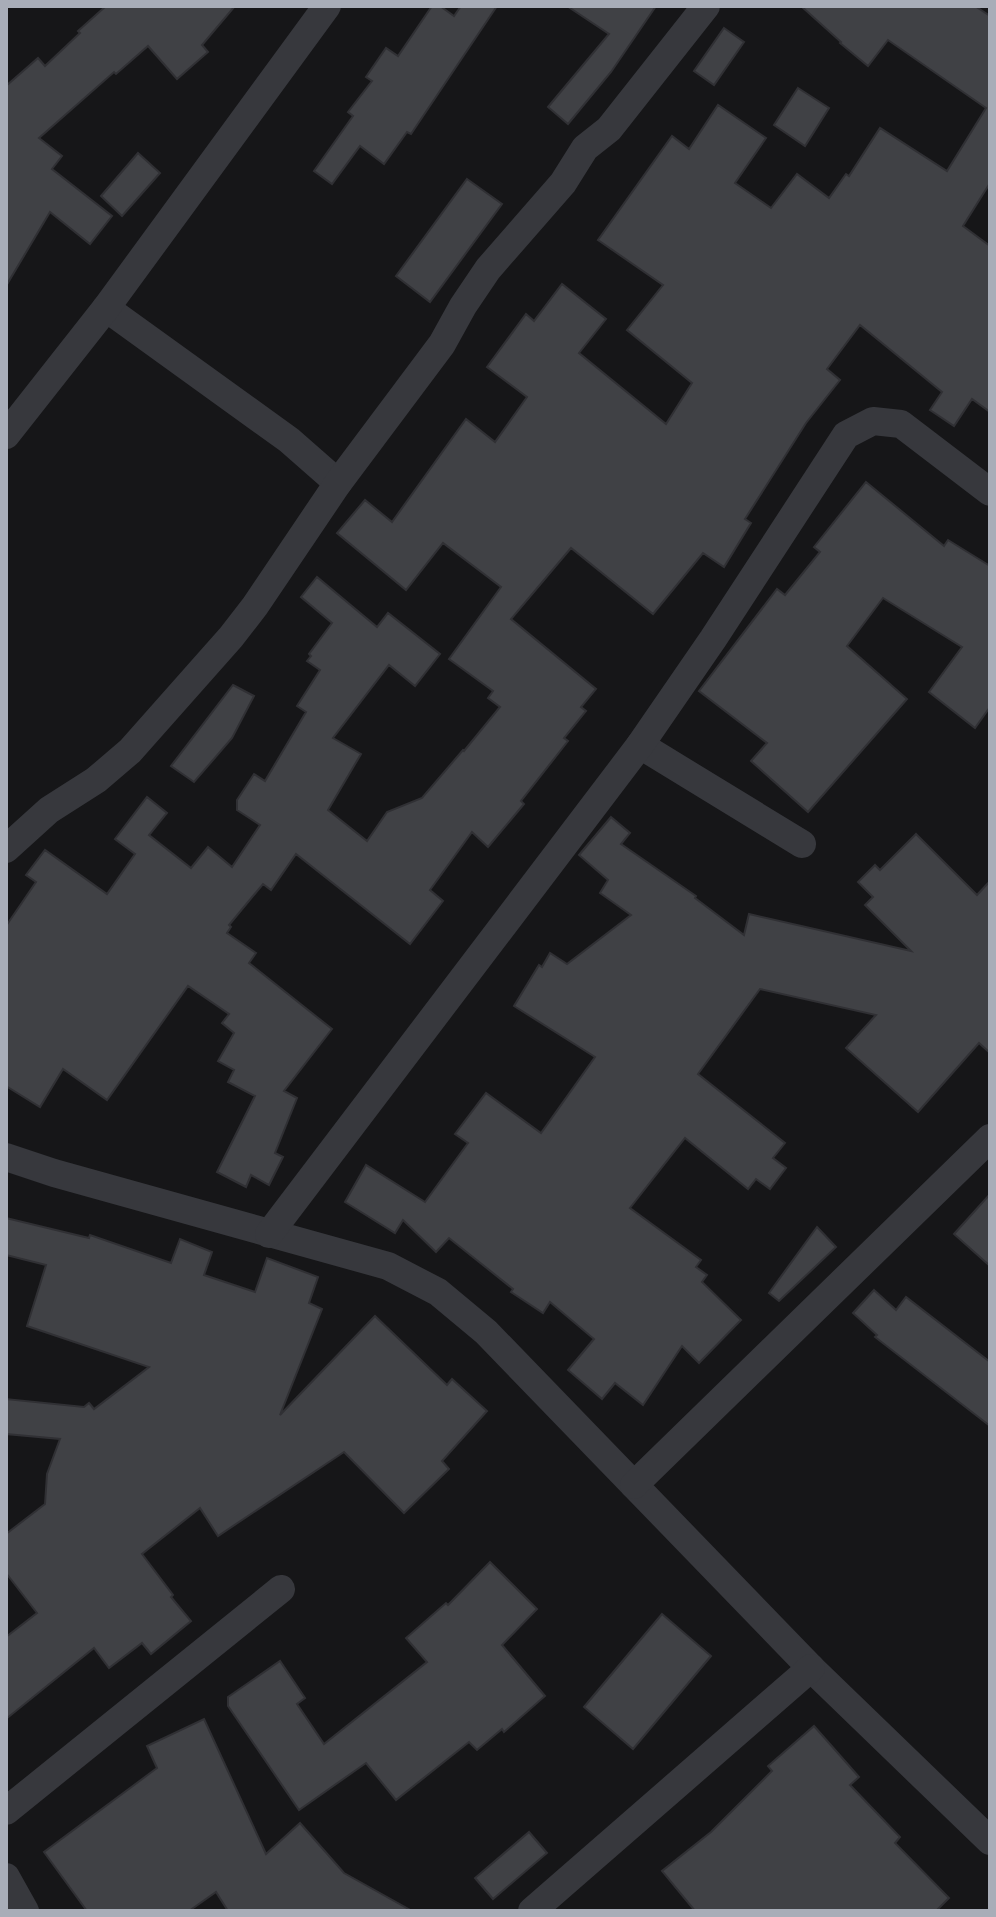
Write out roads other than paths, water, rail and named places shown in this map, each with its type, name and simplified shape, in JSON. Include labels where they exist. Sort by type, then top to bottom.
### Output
[{"type":"street","points":[[6,435],[106,308],[327,6]]},
{"type":"street","points":[[6,849],[49,810],[96,780],[130,751],[231,637],[338,483],[442,344],[488,269],[563,183],[585,148],[609,129],[706,6]]},
{"type":"street","points":[[106,308],[289,440],[338,483]]},
{"type":"street","points":[[269,1234],[640,745],[846,435],[873,421],[901,424],[990,492]]},
{"type":"street","points":[[640,745],[802,844]]},
{"type":"street","points":[[634,1485],[990,1138]]},
{"type":"street","points":[[6,1157],[388,1266],[438,1292],[486,1332],[811,1668],[990,1841]]},
{"type":"street","points":[[6,1811],[281,1589]]},
{"type":"street","points":[[532,1911],[811,1668]]},
{"type":"street","points":[[6,1877],[25,1911]]}]
